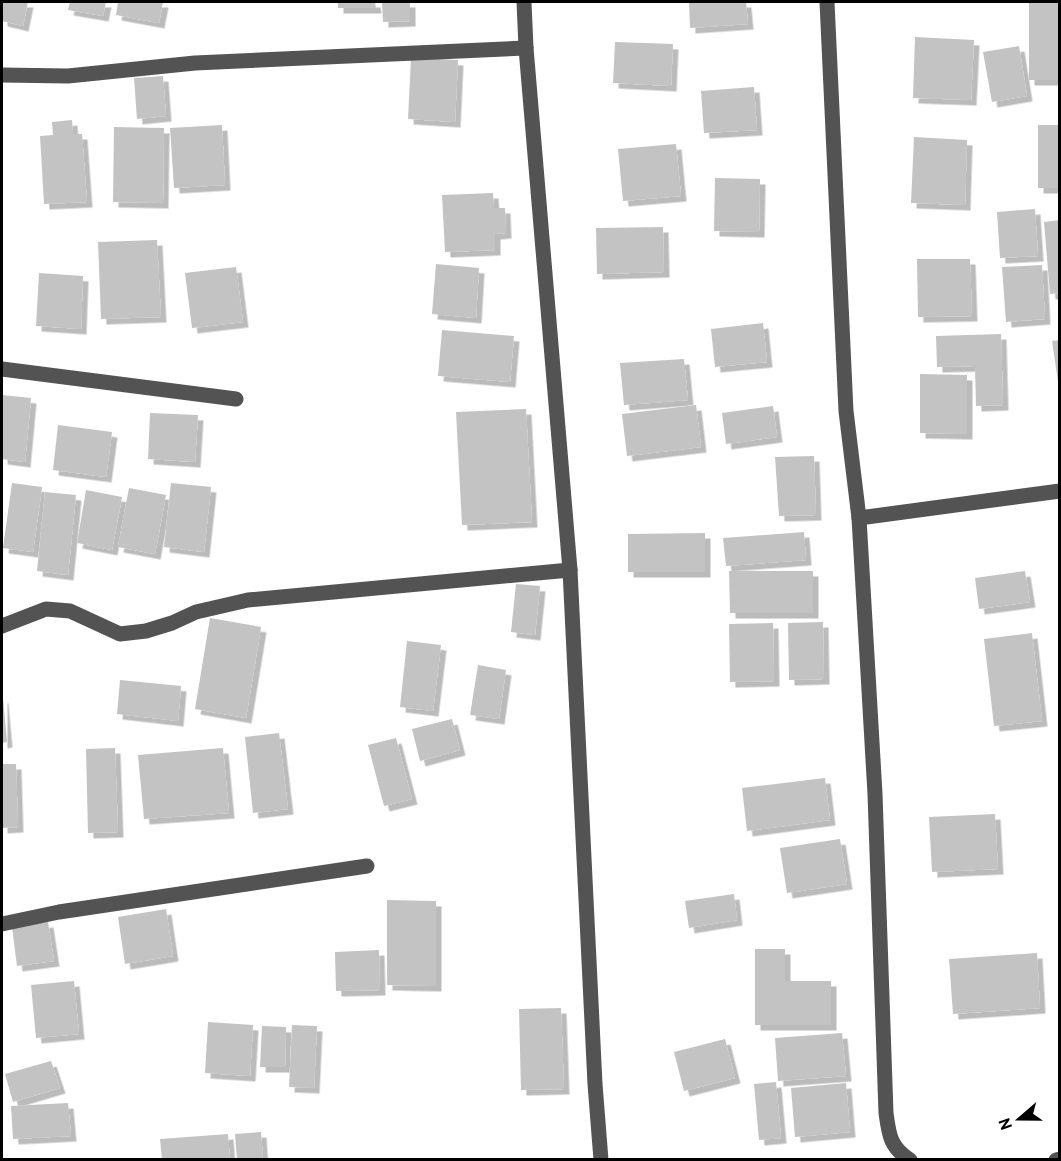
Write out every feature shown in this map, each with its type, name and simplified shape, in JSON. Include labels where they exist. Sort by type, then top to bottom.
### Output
[{"type":"street","points":[[524,2],[570,570],[595,1084],[601,1160]]},
{"type":"street","points":[[827,2],[846,411],[859,518],[875,794],[885,1113],[890,1136],[898,1152],[910,1160]]},
{"type":"street","points":[[2,75],[68,76],[195,63],[526,48]]},
{"type":"street","points":[[2,369],[236,399]]},
{"type":"street","points":[[859,518],[1059,491]]},
{"type":"street","points":[[2,626],[46,609],[70,611],[120,634],[146,631],[196,612],[248,600],[570,570]]},
{"type":"street","points":[[2,924],[59,912],[367,866]]},
{"type":"building","points":[[2,2],[28,2],[23,26],[2,21]]},
{"type":"building","points":[[70,2],[106,2],[103,16],[68,10]]},
{"type":"building","points":[[118,2],[163,2],[159,23],[116,15]]},
{"type":"building","points":[[338,2],[375,2],[376,8],[338,8]]},
{"type":"building","points":[[382,2],[410,2],[410,21],[383,22]]},
{"type":"building","points":[[689,2],[746,2],[748,24],[690,28]]},
{"type":"building","points":[[1029,2],[1060,2],[1060,80],[1029,80]]},
{"type":"building","points":[[915,37],[974,40],[971,100],[913,98]]},
{"type":"building","points":[[615,42],[673,44],[671,86],[613,83]]},
{"type":"building","points":[[1019,46],[1027,96],[992,102],[983,52]]},
{"type":"building","points":[[411,58],[458,60],[455,122],[408,119]]},
{"type":"building","points":[[163,76],[166,116],[137,119],[134,78]]},
{"type":"building","points":[[754,87],[757,130],[704,133],[701,91]]},
{"type":"building","points":[[72,120],[73,134],[82,134],[87,202],[44,204],[40,136],[53,135],[52,122]]},
{"type":"building","points":[[222,125],[225,185],[174,188],[170,128]]},
{"type":"building","points":[[1038,125],[1060,125],[1060,188],[1038,188]]},
{"type":"building","points":[[114,127],[164,128],[163,203],[113,202]]},
{"type":"building","points":[[914,137],[967,140],[965,205],[911,203]]},
{"type":"building","points":[[676,144],[681,196],[623,201],[618,149]]},
{"type":"building","points":[[715,178],[760,179],[759,232],[714,231]]},
{"type":"building","points":[[493,193],[494,208],[505,208],[506,233],[495,234],[495,250],[445,252],[442,195]]},
{"type":"building","points":[[1035,209],[1038,256],[1000,258],[997,212]]},
{"type":"building","points":[[1060,220],[1060,293],[1050,294],[1044,222]]},
{"type":"building","points":[[663,227],[664,272],[597,274],[596,228]]},
{"type":"building","points":[[157,240],[161,317],[101,319],[98,242]]},
{"type":"building","points":[[917,259],[970,259],[972,316],[918,317]]},
{"type":"building","points":[[436,264],[479,268],[476,318],[432,314]]},
{"type":"building","points":[[1042,265],[1045,319],[1006,322],[1002,267]]},
{"type":"building","points":[[236,267],[243,322],[192,328],[185,273]]},
{"type":"building","points":[[39,273],[83,276],[81,329],[36,326]]},
{"type":"building","points":[[763,323],[767,362],[715,367],[711,329]]},
{"type":"building","points":[[442,330],[514,336],[510,382],[438,376]]},
{"type":"building","points":[[1001,334],[1003,405],[976,406],[975,366],[937,367],[936,336]]},
{"type":"building","points":[[1060,340],[1060,382],[1058,382],[1052,341]]},
{"type":"building","points":[[684,359],[688,400],[624,405],[620,363]]},
{"type":"building","points":[[920,374],[967,375],[967,434],[920,433]]},
{"type":"building","points":[[2,395],[31,398],[25,462],[2,459]]},
{"type":"building","points":[[696,405],[701,447],[627,456],[622,414]]},
{"type":"building","points":[[773,406],[777,437],[726,444],[722,413]]},
{"type":"building","points":[[526,409],[532,522],[462,525],[456,412]]},
{"type":"building","points":[[150,413],[198,415],[195,462],[148,459]]},
{"type":"building","points":[[58,425],[112,432],[106,477],[53,470]]},
{"type":"building","points":[[814,456],[816,515],[779,516],[775,457]]},
{"type":"building","points":[[12,483],[42,487],[33,552],[3,548]]},
{"type":"building","points":[[171,483],[211,487],[204,552],[164,547]]},
{"type":"building","points":[[129,488],[166,495],[155,554],[118,547]]},
{"type":"building","points":[[86,490],[122,497],[112,550],[77,543]]},
{"type":"building","points":[[45,492],[76,495],[68,575],[37,571]]},
{"type":"building","points":[[804,532],[806,560],[726,566],[723,538]]},
{"type":"building","points":[[705,533],[705,572],[628,572],[628,534]]},
{"type":"building","points":[[729,571],[813,571],[813,613],[730,613]]},
{"type":"building","points":[[1025,571],[1030,602],[979,609],[975,578]]},
{"type":"building","points":[[516,584],[540,586],[535,635],[511,632]]},
{"type":"building","points":[[210,618],[261,627],[246,718],[195,709]]},
{"type":"building","points":[[823,622],[824,679],[789,680],[788,623]]},
{"type":"building","points":[[773,623],[774,681],[730,682],[729,624]]},
{"type":"building","points":[[1032,633],[1042,721],[994,726],[984,639]]},
{"type":"building","points":[[407,641],[441,645],[433,711],[400,707]]},
{"type":"building","points":[[478,665],[506,670],[499,719],[470,715]]},
{"type":"building","points":[[120,680],[181,686],[178,721],[117,714]]},
{"type":"building","points":[[2,698],[7,742],[2,743]]},
{"type":"building","points":[[452,719],[460,750],[420,761],[412,729]]},
{"type":"building","points":[[279,733],[288,809],[253,813],[245,737]]},
{"type":"building","points":[[396,738],[412,799],[384,806],[368,745]]},
{"type":"building","points":[[115,748],[118,832],[88,833],[86,749]]},
{"type":"building","points":[[223,748],[229,813],[144,819],[138,755]]},
{"type":"building","points":[[2,764],[16,764],[18,827],[2,828]]},
{"type":"building","points":[[825,778],[830,820],[747,831],[742,788]]},
{"type":"building","points":[[995,814],[998,869],[932,872],[929,817]]},
{"type":"building","points":[[840,839],[847,884],[787,893],[780,848]]},
{"type":"building","points":[[734,894],[737,920],[689,928],[685,901]]},
{"type":"building","points":[[387,900],[436,901],[436,986],[387,985]]},
{"type":"building","points":[[166,909],[173,956],[125,964],[118,917]]},
{"type":"building","points":[[48,922],[54,961],[17,966],[12,927]]},
{"type":"building","points":[[755,949],[785,949],[785,981],[831,981],[831,1025],[755,1025]]},
{"type":"building","points":[[379,950],[380,990],[336,991],[335,952]]},
{"type":"building","points":[[1037,953],[1040,1008],[953,1014],[949,959]]},
{"type":"building","points":[[74,981],[79,1034],[36,1038],[31,985]]},
{"type":"building","points":[[561,1008],[564,1089],[521,1090],[519,1009]]},
{"type":"building","points":[[208,1022],[253,1025],[250,1076],[205,1073]]},
{"type":"building","points":[[292,1025],[317,1026],[314,1088],[289,1087]]},
{"type":"building","points":[[262,1026],[286,1027],[285,1067],[260,1067]]},
{"type":"building","points":[[842,1033],[846,1076],[778,1081],[775,1038]]},
{"type":"building","points":[[725,1039],[735,1078],[684,1091],[674,1052]]},
{"type":"building","points":[[51,1061],[60,1088],[13,1102],[5,1074]]},
{"type":"building","points":[[776,1082],[781,1138],[759,1140],[754,1084]]},
{"type":"building","points":[[846,1083],[850,1132],[795,1137],[791,1088]]},
{"type":"building","points":[[68,1103],[71,1136],[13,1139],[11,1106]]},
{"type":"building","points":[[261,1132],[263,1160],[237,1160],[235,1134]]},
{"type":"building","points":[[228,1134],[230,1160],[162,1160],[160,1139]]}]
